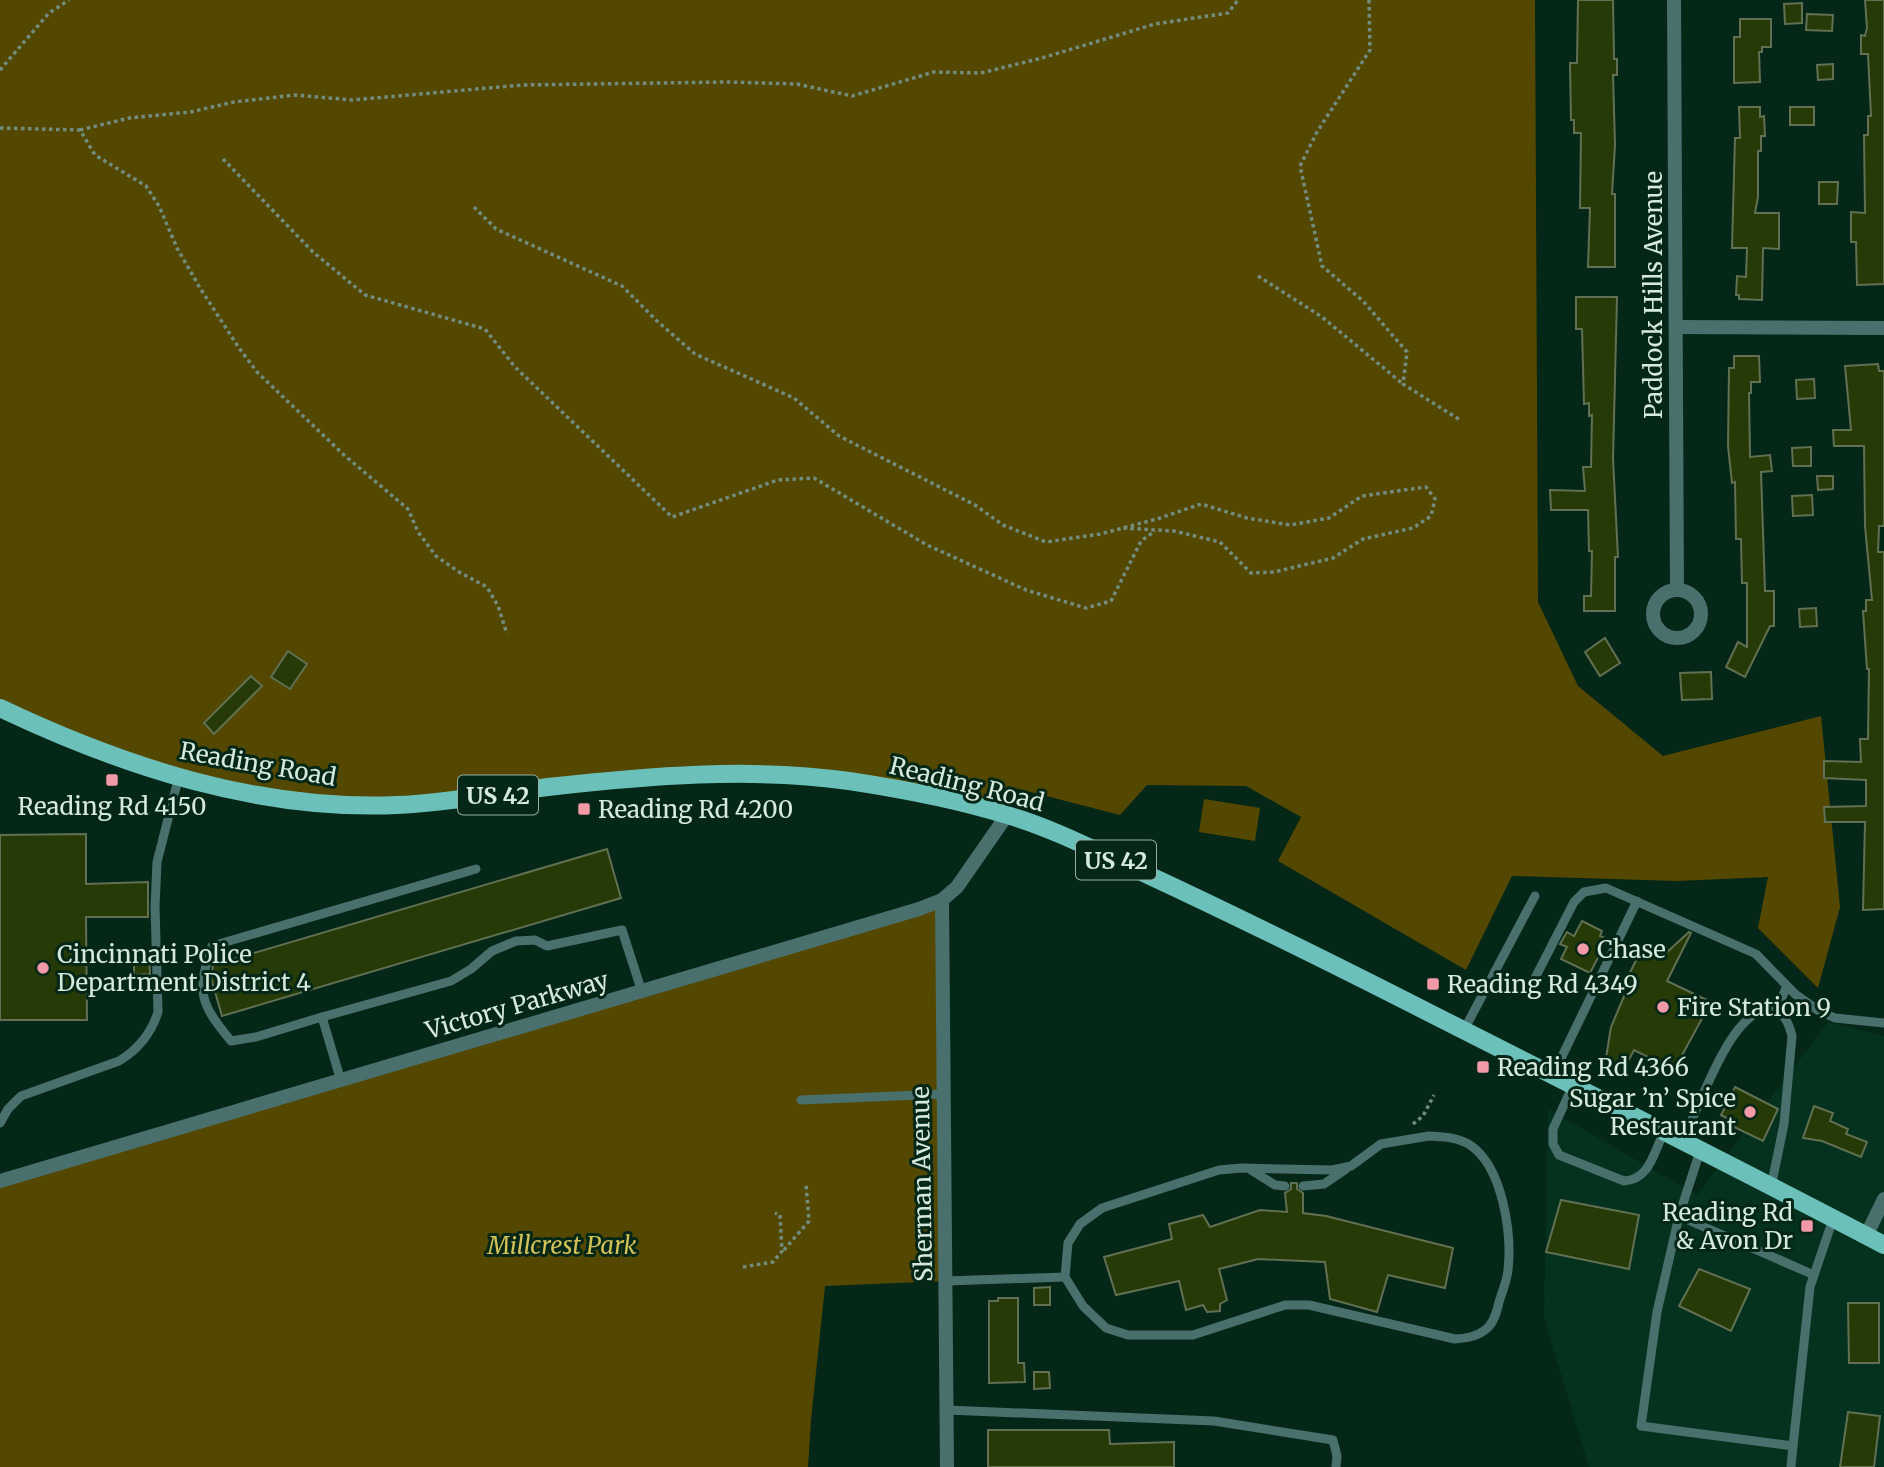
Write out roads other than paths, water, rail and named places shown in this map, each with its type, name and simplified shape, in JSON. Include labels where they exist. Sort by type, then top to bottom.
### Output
[{"type":"main road","name":"Reading Road","points":[[0,708],[105,754],[208,785],[277,798],[335,805],[396,805],[625,780],[756,774],[846,781],[1007,815],[1052,831],[1234,915],[1884,1245]]},
{"type":"street","name":"Paddock Hills Avenue","points":[[1674,0],[1677,590]]},
{"type":"street","points":[[1676,327],[1884,328]]},
{"type":"street","name":"Victory Parkway","points":[[0,1179],[898,917],[942,900],[957,887],[1007,815]]},
{"type":"street","name":"Sherman Avenue","points":[[942,900],[947,1467]]},
{"type":"street","points":[[1866,1236],[1884,1199]]},
{"type":"lane","points":[[0,1123],[8,1109],[21,1096],[131,1054],[153,1028],[158,1012],[155,907],[157,862],[179,776]]},
{"type":"lane","points":[[476,869],[212,946],[202,975],[204,1002],[230,1041],[256,1037],[451,981],[471,969],[492,951],[516,942],[535,940],[547,946],[622,930],[642,992]]},
{"type":"lane","points":[[1537,994],[1532,988],[1532,982],[1574,902],[1584,892],[1606,888],[1756,954],[1787,986],[1819,1011],[1835,1018],[1884,1023]]},
{"type":"lane","points":[[1464,1030],[1535,896]]},
{"type":"lane","points":[[1553,1075],[1637,901]]},
{"type":"lane","points":[[1776,1011],[1787,986]]},
{"type":"lane","points":[[1682,1141],[1693,1122],[1714,1067],[1745,1019],[1761,1010],[1776,1011],[1789,1023],[1792,1036],[1784,1124],[1771,1187]]},
{"type":"lane","points":[[321,1017],[341,1081]]},
{"type":"lane","points":[[1573,1085],[1553,1129],[1553,1144],[1559,1155],[1624,1181],[1635,1180],[1643,1176],[1664,1132]]},
{"type":"lane","points":[[801,1100],[944,1094]]},
{"type":"lane","points":[[1303,1186],[1324,1184],[1351,1166],[1381,1144],[1409,1138],[1450,1137],[1470,1144],[1487,1161],[1497,1179],[1508,1239],[1508,1272],[1496,1316],[1488,1329],[1473,1337],[1455,1339],[1310,1304],[1285,1305],[1193,1335],[1128,1335],[1106,1328],[1083,1306],[1065,1277],[1068,1243],[1080,1224],[1102,1208],[1219,1170],[1332,1170],[1351,1166]]},
{"type":"lane","points":[[1700,1151],[1679,1216],[1657,1312],[1641,1426],[1793,1446]]},
{"type":"lane","points":[[1249,1169],[1275,1185],[1285,1186]]},
{"type":"lane","points":[[1679,1216],[1814,1275]]},
{"type":"lane","points":[[1791,1467],[1810,1287],[1833,1219]]},
{"type":"lane","points":[[946,1281],[1065,1277]]},
{"type":"lane","points":[[947,1410],[1214,1421],[1333,1440],[1337,1456],[1336,1467]]},
{"type":"place","name":"Reading Rd 4150","points":[[112,780]]},
{"type":"place","name":"Reading Rd 4200","points":[[584,809]]},
{"type":"place","name":"Chase","points":[[1583,949]]},
{"type":"place","name":"Cincinnati Police Department District 4","points":[[43,968]]},
{"type":"place","name":"Reading Rd 4349","points":[[1433,984]]},
{"type":"place","name":"Fire Station 9","points":[[1663,1007]]},
{"type":"place","name":"Reading Rd 4366","points":[[1483,1067]]},
{"type":"place","name":"Sugar ’n’ Spice Restaurant","points":[[1750,1112]]},
{"type":"place","name":"Reading Rd & Avon Dr","points":[[1807,1226]]},
{"type":"park label","name":"Millcrest Park","points":[[562,1245]]}]
